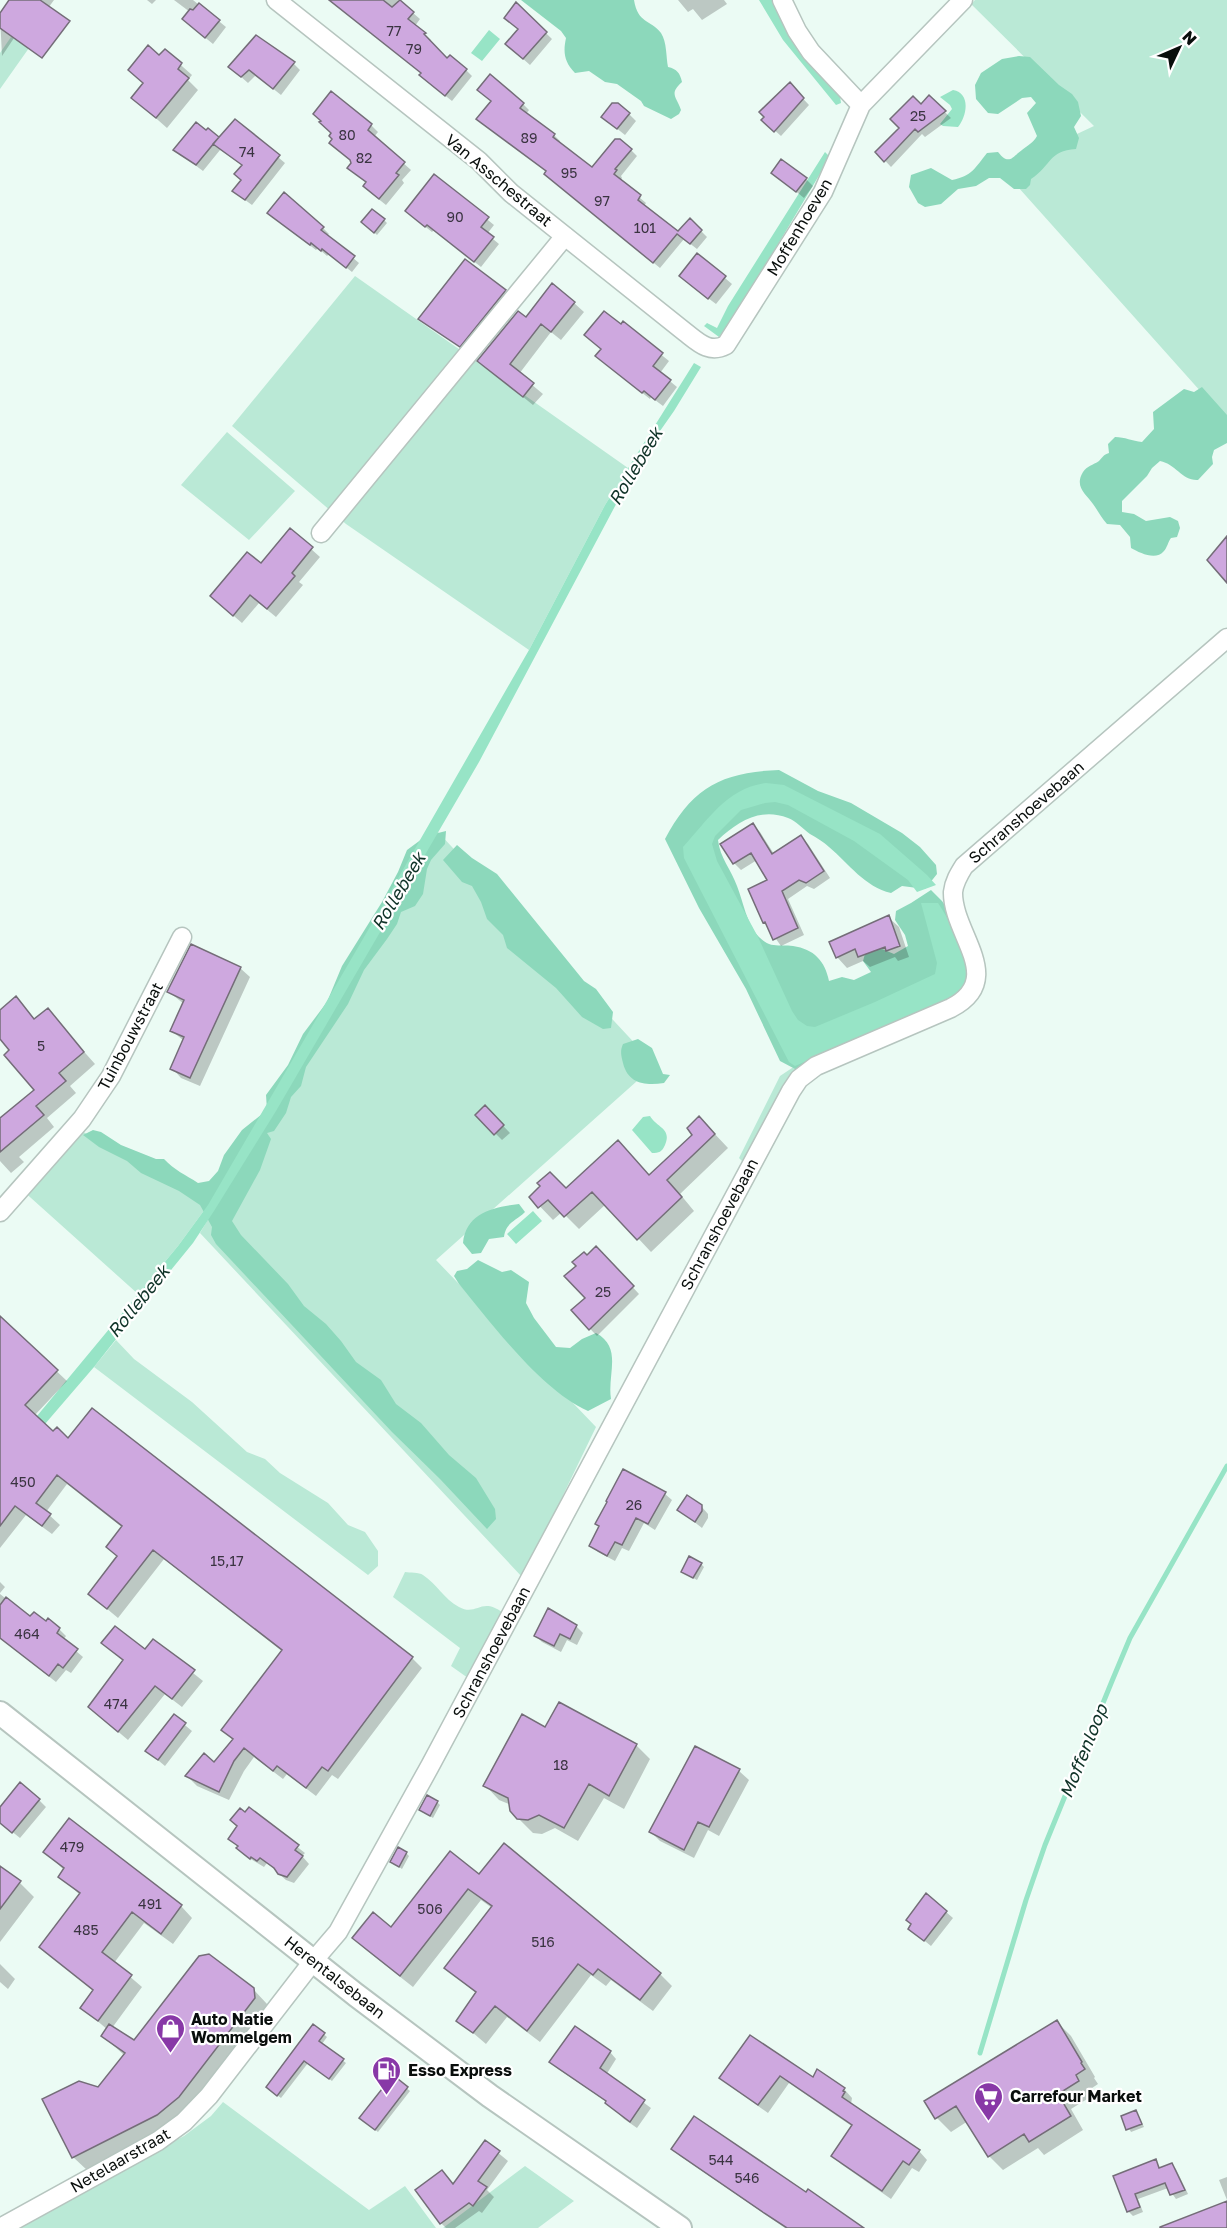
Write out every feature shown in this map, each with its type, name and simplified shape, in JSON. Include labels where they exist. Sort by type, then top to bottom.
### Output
[{"type":"main road","name":"Herentalsebaan","points":[[0,1713],[356,1995],[490,2096],[680,2228]]},
{"type":"street","name":"Van Asschestraat","points":[[276,0],[479,161],[511,193],[706,348],[719,349],[726,345]]},
{"type":"street","points":[[782,0],[797,31],[811,52],[861,105]]},
{"type":"street","name":"Moffenhoeven","points":[[726,345],[823,192],[861,105],[963,0]]},
{"type":"street","points":[[321,533],[565,236]]},
{"type":"street","name":"Schranshoevebaan","points":[[314,1960],[338,1932],[424,1776],[795,1085],[800,1078],[816,1066],[951,1008],[970,995],[976,982],[976,974],[953,892],[964,866],[1226,640]]},
{"type":"street","name":"Tuinbouwstraat","points":[[0,1212],[82,1119],[111,1076],[183,937]]},
{"type":"street","name":"Netelaarstraat","points":[[0,2228],[158,2141],[184,2122],[209,2096],[314,1960]]},
{"type":"shaded area","points":[[521,0],[634,0],[641,17],[661,33],[668,67],[676,70],[680,76],[682,82],[675,92],[681,110],[679,114],[671,119],[644,106],[641,101],[617,84],[605,82],[589,71],[575,73],[567,61],[566,38],[561,31]]},
{"type":"shaded area","points":[[975,0],[1227,0],[1227,421],[1002,169],[1094,126],[971,4]]},
{"type":"shaded area","points":[[11,37],[29,48],[0,89],[0,53]]},
{"type":"shaded area","points":[[1030,57],[1078,102],[1081,116],[1074,127],[1079,138],[1076,149],[1067,150],[1055,156],[1031,179],[1026,189],[1014,189],[1000,178],[989,178],[976,186],[958,189],[941,204],[925,207],[918,203],[909,187],[911,175],[931,168],[952,180],[959,178],[972,171],[987,153],[998,152],[1005,159],[1010,159],[1037,136],[1027,113],[1036,103],[1031,97],[1022,98],[998,114],[988,113],[976,99],[975,85],[981,73],[1002,59]]},
{"type":"shaded area","points":[[355,276],[628,468],[605,505],[529,650],[346,524],[232,426]]},
{"type":"shaded area","points":[[1202,387],[1227,415],[1227,443],[1214,450],[1213,464],[1198,480],[1188,478],[1160,461],[1122,501],[1122,512],[1134,514],[1146,521],[1170,517],[1178,521],[1180,528],[1177,537],[1171,538],[1161,554],[1152,556],[1143,554],[1131,548],[1130,537],[1120,525],[1107,524],[1082,490],[1081,477],[1086,468],[1109,453],[1108,444],[1115,437],[1142,442],[1154,429],[1153,412],[1184,389],[1194,392]]},
{"type":"shaded area","points":[[227,432],[295,491],[249,540],[181,485]]},
{"type":"shaded area","points":[[779,770],[818,791],[851,803],[902,833],[920,847],[936,865],[937,874],[925,889],[902,886],[891,893],[873,886],[825,843],[791,819],[768,814],[750,818],[733,827],[718,840],[721,852],[735,880],[748,920],[759,937],[771,945],[793,946],[813,953],[825,968],[829,981],[842,977],[854,980],[871,972],[863,961],[868,943],[894,954],[908,946],[905,935],[895,920],[896,911],[931,890],[954,918],[970,975],[965,988],[797,1070],[780,1061],[746,989],[699,908],[665,839],[686,807],[710,786],[741,774]]},
{"type":"shaded area","points":[[446,831],[445,844],[431,860],[427,869],[423,894],[415,906],[401,912],[397,924],[364,970],[348,1004],[306,1067],[301,1086],[291,1097],[286,1113],[274,1131],[267,1133],[271,1139],[260,1170],[232,1221],[241,1235],[288,1284],[304,1306],[326,1324],[341,1341],[356,1362],[381,1380],[396,1404],[421,1423],[449,1455],[476,1478],[495,1509],[496,1519],[487,1529],[392,1432],[216,1244],[211,1235],[212,1227],[200,1205],[179,1191],[141,1173],[127,1161],[99,1147],[83,1135],[93,1130],[101,1132],[121,1145],[156,1159],[164,1159],[198,1183],[209,1181],[218,1171],[224,1155],[242,1130],[267,1110],[266,1095],[288,1065],[303,1034],[327,1002],[342,966],[382,902],[407,850],[426,836]]},
{"type":"shaded area","points":[[438,832],[655,1065],[436,1260],[596,1427],[523,1578],[200,1233]]},
{"type":"shaded area","points":[[457,845],[497,874],[584,981],[596,989],[613,1012],[611,1028],[603,1029],[582,1017],[556,988],[507,948],[503,935],[487,919],[472,886],[462,882],[443,860]]},
{"type":"shaded area","points":[[638,1039],[652,1048],[663,1074],[670,1075],[664,1083],[644,1084],[633,1079],[625,1070],[621,1055],[623,1044]]},
{"type":"shaded area","points":[[795,1066],[798,1070],[744,1163],[739,1158],[780,1076]]},
{"type":"shaded area","points":[[75,1127],[208,1205],[138,1294],[21,1189]]},
{"type":"shaded area","points":[[519,1204],[525,1212],[509,1225],[504,1237],[489,1239],[481,1253],[472,1254],[463,1243],[465,1233],[475,1218],[500,1207]]},
{"type":"shaded area","points":[[478,1260],[502,1272],[511,1270],[529,1282],[526,1303],[534,1318],[556,1347],[570,1348],[596,1333],[604,1339],[612,1354],[611,1399],[588,1411],[553,1388],[518,1355],[454,1276],[457,1271],[467,1269]]},
{"type":"shaded area","points":[[116,1340],[134,1359],[192,1402],[247,1452],[265,1459],[280,1473],[328,1503],[348,1525],[365,1532],[378,1551],[378,1566],[368,1575],[94,1367]]},
{"type":"shaded area","points":[[405,1572],[423,1575],[459,1607],[470,1610],[489,1606],[503,1613],[468,1678],[451,1666],[460,1648],[393,1597]]},
{"type":"shaded area","points":[[223,2102],[369,2210],[405,2186],[436,2228],[11,2228],[184,2136],[211,2116]]},
{"type":"shaded area","points":[[525,2166],[574,2201],[538,2228],[443,2228]]},
{"type":"water","points":[[759,0],[774,0],[840,96],[841,103],[836,105],[783,40]]},
{"type":"water","points":[[489,30],[500,39],[482,61],[471,53]]},
{"type":"water","points":[[953,90],[959,92],[965,100],[964,117],[958,127],[943,126],[940,124],[952,109],[940,97]]},
{"type":"water","points":[[825,152],[830,157],[740,308],[719,337],[704,326],[707,323],[717,328],[728,306]]},
{"type":"water","name":"Rollebeek","points":[[694,363],[701,367],[639,461],[479,762],[276,1111],[193,1243],[94,1367],[45,1424],[37,1416],[178,1246],[208,1205],[529,650],[605,505]]},
{"type":"water","points":[[766,783],[784,785],[880,834],[936,885],[917,892],[908,880],[854,841],[788,805],[775,802],[765,803],[741,810],[715,836],[712,844],[717,861],[758,937],[798,1020],[807,1026],[815,1027],[935,974],[937,963],[921,903],[938,903],[952,926],[964,954],[967,970],[965,982],[952,999],[795,1066],[789,1062],[684,858],[683,847],[729,798],[752,786]]},
{"type":"water","points":[[650,1116],[667,1135],[664,1147],[657,1153],[652,1153],[632,1130],[643,1117]]},
{"type":"water","points":[[533,1211],[542,1221],[516,1244],[507,1234]]},
{"type":"building","points":[[9,0],[40,0],[70,21],[42,58],[0,28],[0,13]]},
{"type":"building","points":[[329,0],[383,0],[392,7],[400,0],[414,12],[408,19],[426,33],[424,34],[447,58],[450,55],[467,69],[445,96],[419,75],[421,73]]},
{"type":"building","points":[[516,2],[547,32],[523,59],[505,44],[518,29],[504,18]]},
{"type":"building","points":[[199,3],[220,20],[205,38],[182,19]]},
{"type":"building","points":[[256,35],[295,62],[273,89],[249,70],[241,77],[228,67]]},
{"type":"building","points":[[148,45],[159,55],[165,49],[182,63],[178,69],[189,78],[156,118],[131,98],[143,83],[128,70]]},
{"type":"building","points":[[490,74],[524,103],[520,108],[555,134],[553,137],[592,167],[615,139],[620,139],[632,149],[615,169],[617,170],[614,174],[641,195],[638,200],[678,231],[690,218],[702,230],[690,244],[677,234],[653,263],[544,174],[546,171],[476,119],[491,101],[477,90]]},
{"type":"building","points":[[790,82],[804,98],[774,132],[761,120],[764,117],[759,112]]},
{"type":"building","points":[[331,91],[372,124],[368,130],[405,162],[396,173],[399,175],[379,199],[363,186],[366,182],[347,168],[351,163],[350,160],[329,143],[332,139],[329,136],[331,133],[313,114]]},
{"type":"building","points":[[929,95],[946,111],[918,132],[915,129],[884,162],[875,152],[899,128],[890,119],[913,96],[921,104]]},
{"type":"building","points":[[612,103],[618,103],[630,113],[617,129],[601,117]]},
{"type":"building","points":[[235,119],[280,155],[245,200],[232,191],[241,180],[234,174],[242,165],[213,144]]},
{"type":"building","points":[[196,122],[219,137],[196,165],[173,150]]},
{"type":"building","points":[[781,159],[807,178],[796,192],[771,173]]},
{"type":"building","points":[[434,174],[489,217],[481,227],[494,237],[474,262],[427,225],[425,227],[405,211]]},
{"type":"building","points":[[284,192],[324,227],[321,230],[355,256],[346,268],[322,249],[321,251],[311,243],[310,245],[267,213]]},
{"type":"building","points":[[372,209],[385,219],[374,233],[361,222]]},
{"type":"building","points":[[697,253],[726,276],[708,299],[679,276]]},
{"type":"building","points":[[465,259],[506,290],[460,347],[418,319]]},
{"type":"building","points":[[552,283],[575,302],[551,332],[541,324],[510,364],[534,383],[523,397],[477,361],[518,311],[526,317]]},
{"type":"building","points":[[604,311],[621,324],[623,321],[663,353],[653,366],[671,380],[655,400],[644,391],[642,393],[595,356],[601,349],[584,335]]},
{"type":"building","points":[[290,528],[313,547],[292,573],[295,576],[267,609],[250,595],[233,616],[210,596],[247,552],[261,563]]},
{"type":"building","points":[[1227,536],[1227,583],[1207,560]]},
{"type":"building","points":[[753,823],[772,854],[801,835],[824,871],[806,883],[799,880],[782,891],[798,928],[773,940],[748,889],[767,880],[751,853],[733,864],[720,844]]},
{"type":"building","points":[[889,915],[900,946],[886,951],[885,947],[858,957],[855,949],[836,958],[829,942]]},
{"type":"building","points":[[191,944],[241,967],[190,1078],[170,1069],[184,1037],[170,1031],[184,1000],[167,992]]},
{"type":"building","points":[[16,996],[34,1019],[48,1008],[84,1052],[59,1073],[66,1081],[36,1106],[44,1115],[0,1152],[0,1118],[34,1090],[4,1055],[9,1050],[0,1039],[0,1010]]},
{"type":"building","points":[[485,1105],[504,1125],[494,1135],[475,1115]]},
{"type":"building","points":[[699,1116],[715,1134],[667,1180],[682,1197],[637,1240],[592,1192],[564,1217],[548,1200],[538,1208],[529,1197],[540,1186],[537,1183],[550,1172],[566,1188],[618,1140],[649,1175],[692,1135],[687,1128]]},
{"type":"building","points":[[596,1246],[634,1286],[589,1330],[571,1310],[585,1298],[564,1276],[576,1266],[572,1262],[584,1252],[587,1255]]},
{"type":"building","points":[[0,1316],[58,1370],[25,1405],[53,1431],[57,1427],[68,1438],[92,1408],[413,1657],[328,1771],[322,1767],[306,1788],[277,1766],[273,1771],[244,1748],[234,1761],[219,1792],[185,1776],[204,1753],[214,1762],[233,1739],[221,1730],[282,1650],[153,1550],[107,1609],[88,1594],[117,1556],[106,1547],[122,1526],[57,1475],[36,1503],[51,1514],[42,1526],[15,1506],[0,1526]]},
{"type":"building","points":[[623,1469],[666,1492],[648,1524],[636,1518],[622,1545],[615,1542],[607,1556],[589,1546],[599,1526],[595,1524]]},
{"type":"building","points":[[687,1495],[702,1505],[702,1511],[695,1522],[677,1510]]},
{"type":"building","points":[[689,1556],[702,1563],[693,1578],[681,1572]]},
{"type":"building","points":[[6,1597],[30,1616],[34,1612],[46,1621],[48,1618],[60,1628],[57,1633],[78,1649],[63,1668],[58,1664],[49,1676],[0,1638],[0,1605]]},
{"type":"building","points":[[548,1608],[577,1625],[570,1639],[560,1634],[554,1646],[534,1636]]},
{"type":"building","points":[[115,1626],[145,1649],[153,1639],[195,1670],[172,1699],[155,1686],[118,1732],[88,1707],[123,1660],[101,1643]]},
{"type":"building","points":[[559,1702],[637,1744],[609,1796],[589,1784],[564,1828],[539,1815],[528,1820],[517,1819],[510,1811],[508,1798],[483,1786],[522,1714],[545,1727]]},
{"type":"building","points":[[174,1714],[186,1723],[158,1760],[145,1751]]},
{"type":"building","points":[[695,1746],[740,1769],[709,1827],[698,1822],[684,1850],[649,1832]]},
{"type":"building","points":[[20,1782],[40,1799],[12,1833],[0,1823],[0,1807]]},
{"type":"building","points":[[427,1795],[438,1801],[430,1816],[419,1810]]},
{"type":"building","points":[[249,1807],[299,1845],[295,1850],[303,1856],[287,1877],[278,1874],[274,1868],[260,1858],[257,1861],[251,1857],[250,1859],[228,1839],[237,1826],[230,1820],[240,1808],[245,1812]]},
{"type":"building","points":[[69,1818],[182,1905],[161,1934],[132,1912],[102,1952],[132,1975],[98,2021],[80,2008],[93,1990],[39,1947],[80,1893],[58,1877],[64,1868],[43,1852]]},
{"type":"building","points":[[504,1843],[661,1973],[640,2000],[598,1969],[593,1975],[578,1964],[527,2031],[495,2006],[473,2033],[456,2021],[476,1992],[444,1968],[492,1906],[468,1889],[400,1976],[352,1938],[373,1912],[391,1927],[450,1851],[479,1874]]},
{"type":"building","points":[[398,1847],[407,1852],[399,1867],[390,1862]]},
{"type":"building","points":[[0,1866],[21,1881],[0,1909]]},
{"type":"building","points":[[926,1893],[947,1911],[924,1941],[908,1929],[911,1924],[906,1920]]},
{"type":"building","points":[[209,1954],[254,1988],[255,1998],[179,2097],[157,2115],[72,2158],[42,2099],[79,2081],[98,2087],[125,2053],[101,2036],[109,2024],[134,2040],[199,1956]]},
{"type":"building","points":[[1057,2020],[1085,2069],[1076,2075],[1079,2081],[1058,2094],[1071,2116],[1029,2142],[1024,2134],[988,2157],[956,2106],[935,2119],[924,2101]]},
{"type":"building","points":[[313,2024],[325,2033],[319,2041],[344,2059],[329,2079],[304,2061],[277,2096],[266,2087]]},
{"type":"building","points":[[575,2026],[611,2051],[600,2068],[645,2100],[630,2122],[605,2103],[606,2101],[549,2062]]},
{"type":"building","points":[[750,2035],[813,2077],[817,2069],[845,2088],[842,2097],[920,2150],[909,2165],[903,2161],[882,2191],[831,2156],[852,2125],[780,2076],[758,2105],[719,2078]]},
{"type":"building","points":[[393,2075],[408,2087],[375,2130],[359,2118]]},
{"type":"building","points":[[1136,2110],[1142,2124],[1126,2130],[1121,2116]]},
{"type":"building","points":[[694,2116],[806,2192],[808,2189],[864,2228],[787,2228],[764,2213],[671,2149]]},
{"type":"building","points":[[485,2140],[500,2151],[478,2181],[487,2187],[473,2206],[469,2203],[440,2224],[415,2190],[442,2170],[453,2184]]},
{"type":"building","points":[[1156,2159],[1159,2168],[1172,2163],[1185,2190],[1170,2195],[1165,2183],[1135,2194],[1140,2207],[1127,2212],[1113,2176]]},
{"type":"building","points":[[1227,2201],[1227,2228],[1160,2228],[1160,2227]]},
{"type":"waterway","name":"Moffenloop","points":[[980,2053],[1045,1845],[1130,1638],[1227,1466]]},
{"type":"place","name":"Auto Natie Wommelgem","points":[[170,2054]]},
{"type":"place","name":"Esso Express","points":[[387,2096]]},
{"type":"place","name":"Carrefour Market","points":[[989,2122]]}]
